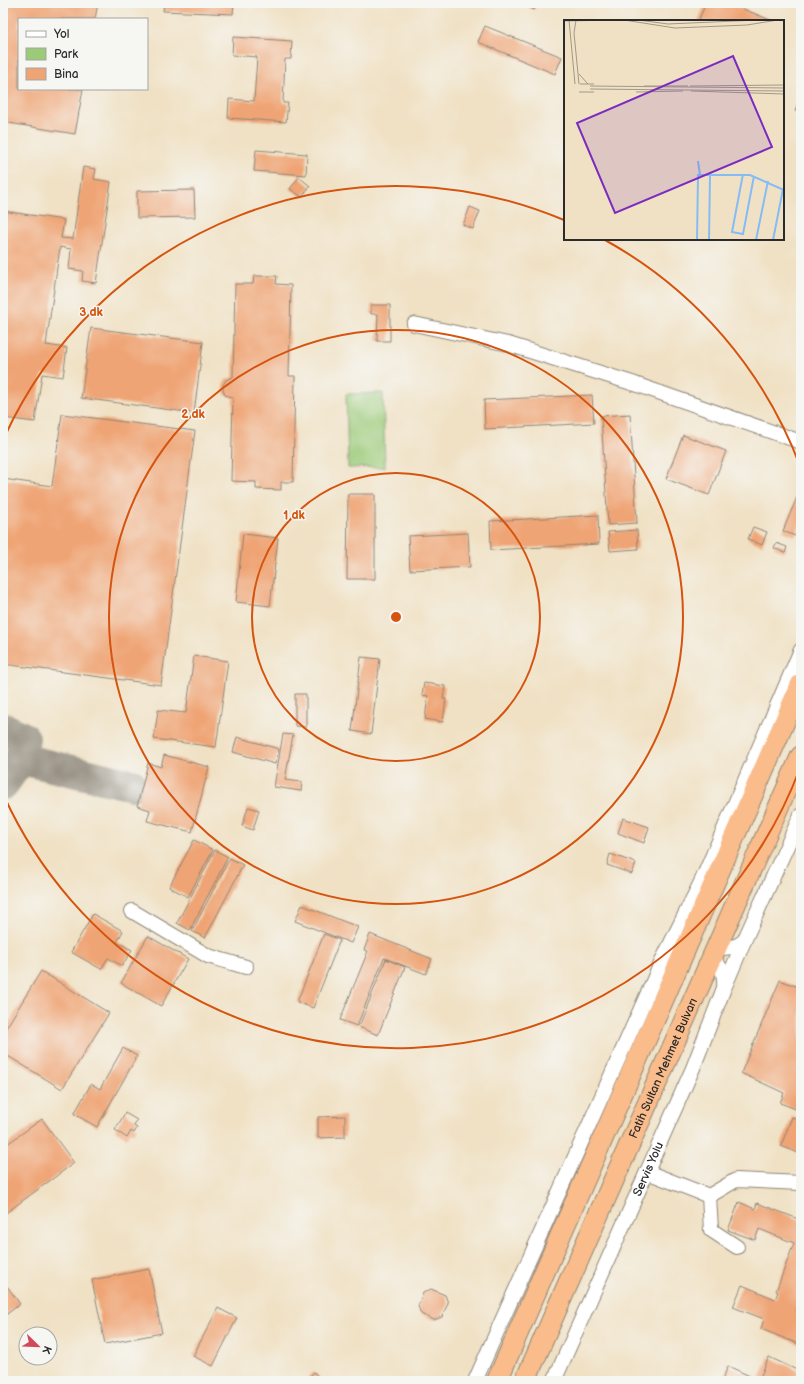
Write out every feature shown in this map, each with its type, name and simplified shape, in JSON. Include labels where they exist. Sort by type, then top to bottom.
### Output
[{"type":"highway","points":[[497,1381],[801,684]]},
{"type":"highway","name":"Fatih Sultan Mehmet Bulvarı","points":[[525,1381],[801,756]]},
{"type":"street","points":[[414,324],[516,346],[635,384],[801,442]]},
{"type":"street","points":[[475,1381],[663,959],[703,878],[801,650]]},
{"type":"street","points":[[724,988],[801,815]]},
{"type":"street","points":[[703,878],[706,903]]},
{"type":"street","points":[[132,911],[208,956],[246,967]]},
{"type":"street","points":[[713,953],[741,944],[744,941]]},
{"type":"street","points":[[663,959],[684,950]]},
{"type":"street","name":"Servis Yolu","points":[[554,1381],[693,1068],[724,988],[725,977],[713,953]]},
{"type":"street","points":[[647,1172],[709,1196]]},
{"type":"street","points":[[709,1196],[736,1180],[801,1183]]},
{"type":"street","points":[[709,1196],[711,1230],[738,1247]]},
{"type":"green space","points":[[383,393],[385,467],[348,468],[346,394]]},
{"type":"building","points":[[3,3],[98,3],[95,18],[18,18],[18,90],[83,90],[75,134],[3,122]]},
{"type":"building","points":[[164,3],[234,3],[233,14],[163,11]]},
{"type":"building","points":[[521,3],[537,3],[534,10]]},
{"type":"building","points":[[706,3],[728,3],[770,20],[698,20]]},
{"type":"building","points":[[485,26],[562,57],[555,74],[478,42]]},
{"type":"building","points":[[233,37],[292,41],[291,59],[285,59],[283,103],[288,103],[286,122],[228,118],[229,99],[254,101],[257,57],[232,55]]},
{"type":"building","points":[[801,94],[801,113],[795,111]]},
{"type":"building","points":[[256,150],[307,154],[306,175],[254,171]]},
{"type":"building","points":[[83,167],[96,169],[94,179],[111,182],[96,283],[82,281],[83,271],[69,269],[71,249],[60,247],[46,345],[67,348],[63,377],[42,374],[35,422],[3,418],[3,211],[64,220],[61,238],[73,239]]},
{"type":"building","points":[[299,177],[310,186],[302,197],[290,189]]},
{"type":"building","points":[[194,190],[195,217],[137,218],[137,191]]},
{"type":"building","points":[[470,207],[480,211],[473,229],[463,225]]},
{"type":"building","points":[[254,276],[277,276],[276,284],[291,285],[289,376],[295,376],[293,482],[281,482],[281,490],[256,489],[256,482],[231,481],[233,398],[225,395],[223,385],[226,380],[233,377],[235,284],[253,284]]},
{"type":"building","points":[[371,305],[390,305],[390,341],[377,341],[378,314],[371,314]]},
{"type":"building","points":[[91,328],[203,342],[194,413],[81,398]]},
{"type":"building","points":[[592,395],[594,423],[485,429],[484,400]]},
{"type":"building","points":[[62,414],[195,431],[161,685],[3,664],[3,479],[52,486]]},
{"type":"building","points":[[630,414],[637,523],[608,525],[601,416]]},
{"type":"building","points":[[683,435],[726,451],[709,495],[666,479]]},
{"type":"building","points":[[348,494],[375,494],[375,579],[347,579]]},
{"type":"building","points":[[797,497],[801,499],[801,523],[795,536],[783,531]]},
{"type":"building","points":[[598,515],[599,544],[491,550],[490,521]]},
{"type":"building","points":[[753,527],[767,532],[762,545],[748,539]]},
{"type":"building","points":[[637,530],[638,549],[610,551],[608,532]]},
{"type":"building","points":[[468,533],[470,567],[410,570],[408,536]]},
{"type":"building","points":[[243,534],[278,538],[270,606],[236,602]]},
{"type":"building","points":[[776,543],[787,547],[785,553],[774,548]]},
{"type":"building","points":[[194,656],[228,661],[216,747],[154,739],[158,710],[186,713]]},
{"type":"building","points":[[361,657],[380,659],[371,734],[352,731]]},
{"type":"building","points":[[424,683],[445,686],[443,699],[446,699],[443,722],[425,719],[428,696],[422,695]]},
{"type":"building","points":[[295,694],[306,694],[306,727],[295,726]]},
{"type":"building","points":[[283,734],[293,735],[285,780],[302,782],[301,791],[274,787]]},
{"type":"building","points":[[237,737],[279,749],[275,764],[233,752]]},
{"type":"building","points":[[164,755],[209,767],[192,832],[147,821],[150,810],[137,806],[148,763],[161,767]]},
{"type":"building","points":[[248,807],[259,810],[253,830],[242,826]]},
{"type":"building","points":[[623,818],[649,827],[644,843],[618,833]]},
{"type":"building","points":[[194,840],[213,850],[188,897],[169,887]]},
{"type":"building","points":[[215,850],[228,857],[190,930],[177,923]]},
{"type":"building","points":[[610,854],[636,863],[632,874],[607,865]]},
{"type":"building","points":[[230,858],[243,865],[205,938],[192,931]]},
{"type":"building","points":[[302,905],[358,927],[351,943],[295,921]]},
{"type":"building","points":[[93,914],[123,931],[117,942],[132,950],[122,966],[108,958],[101,969],[71,952]]},
{"type":"building","points":[[324,934],[340,940],[313,1008],[297,1002]]},
{"type":"building","points":[[370,934],[432,959],[426,974],[384,958],[357,1026],[340,1020],[368,951],[364,950]]},
{"type":"building","points":[[148,936],[188,959],[161,1006],[121,983]]},
{"type":"building","points":[[386,959],[405,967],[378,1035],[359,1027]]},
{"type":"building","points":[[41,971],[109,1013],[62,1089],[3,1053],[3,1033]]},
{"type":"building","points":[[780,980],[801,988],[801,1111],[780,1103],[784,1093],[741,1073]]},
{"type":"building","points":[[123,1048],[137,1056],[97,1127],[74,1114],[91,1084],[100,1089]]},
{"type":"building","points":[[125,1113],[137,1120],[134,1126],[137,1128],[134,1133],[131,1131],[127,1138],[115,1130]]},
{"type":"building","points":[[345,1116],[345,1137],[318,1138],[318,1117]]},
{"type":"building","points":[[792,1117],[801,1120],[801,1154],[781,1146]]},
{"type":"building","points":[[42,1119],[74,1163],[3,1215],[3,1147]]},
{"type":"building","points":[[739,1202],[755,1209],[757,1203],[801,1220],[801,1301],[796,1310],[799,1311],[798,1316],[801,1317],[801,1345],[761,1329],[764,1319],[733,1307],[742,1285],[775,1299],[778,1292],[776,1291],[794,1243],[759,1229],[755,1240],[728,1230]]},
{"type":"building","points":[[149,1269],[162,1333],[105,1344],[92,1280]]},
{"type":"building","points":[[7,1286],[20,1304],[3,1317],[3,1289]]},
{"type":"building","points":[[431,1289],[445,1295],[448,1303],[442,1317],[434,1320],[421,1314],[418,1306],[423,1293]]},
{"type":"building","points":[[218,1308],[237,1318],[213,1366],[193,1356]]},
{"type":"building","points":[[769,1357],[801,1372],[801,1381],[759,1380]]},
{"type":"building","points":[[728,1366],[752,1377],[751,1381],[722,1381]]},
{"type":"building","points":[[314,1372],[322,1381],[304,1381]]},
{"type":"taxiway","points":[[3,728],[24,738],[21,759],[3,784]]},
{"type":"taxiway","points":[[21,759],[132,785]]}]
